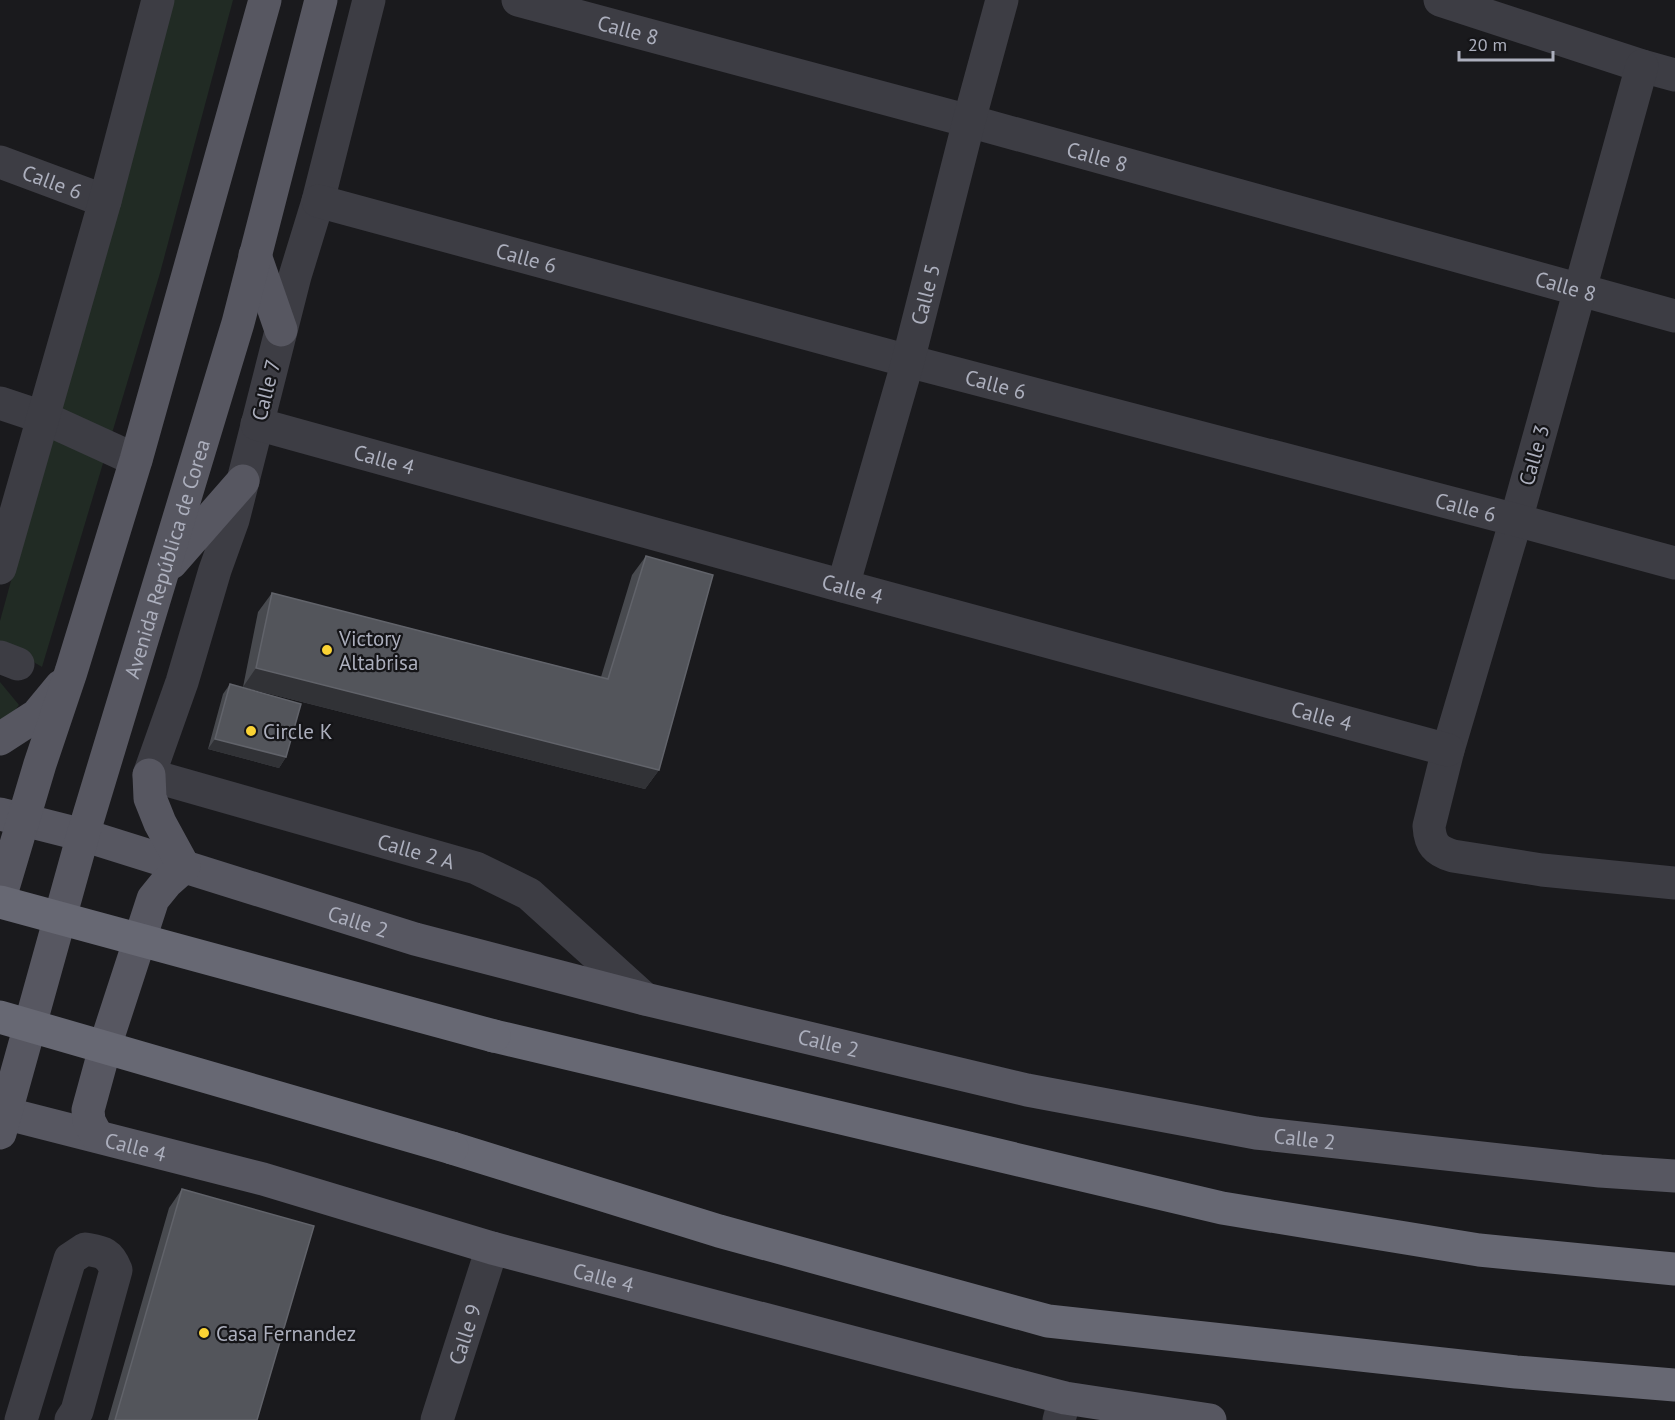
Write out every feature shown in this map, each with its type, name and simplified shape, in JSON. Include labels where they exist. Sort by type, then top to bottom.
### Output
[{"type":"highway","points":[[0,900],[494,1036],[1222,1208],[1479,1250],[1675,1269]]},
{"type":"highway","points":[[0,1017],[452,1148],[719,1231],[1048,1321],[1516,1372],[1675,1385]]},
{"type":"main road","points":[[0,900],[12,817],[40,764],[71,672],[136,460],[265,0]]},
{"type":"main road","name":"Avenida República de Corea","points":[[2,1120],[83,835],[238,323],[321,0]]},
{"type":"main road","points":[[255,255],[281,330]]},
{"type":"main road","points":[[164,571],[243,481]]},
{"type":"main road","points":[[0,739],[37,715],[71,672]]},
{"type":"main road","points":[[97,1136],[89,1121],[88,1110],[125,983],[153,899],[184,867],[160,823],[150,798],[149,775]]},
{"type":"main road","name":"Calle 2","points":[[12,817],[83,835],[415,939],[645,999],[1027,1090],[1256,1133],[1600,1171],[1675,1176]]},
{"type":"main road","name":"Calle 4","points":[[2,1120],[97,1136],[263,1179],[492,1248],[1062,1409],[1210,1420]]},
{"type":"street","points":[[0,568],[105,201],[158,0]]},
{"type":"street","name":"Calle 7","points":[[149,775],[182,682],[214,570],[233,520],[369,0]]},
{"type":"street","name":"Calle 8","points":[[518,0],[969,120],[1675,316]]},
{"type":"street","name":"Calle 5","points":[[843,586],[908,361],[1002,0]]},
{"type":"street","points":[[1440,0],[1675,75]]},
{"type":"street","name":"Calle 3","points":[[1642,66],[1516,520],[1448,750],[1429,826],[1429,837],[1442,853],[1453,856],[1542,870],[1675,883]]},
{"type":"street","name":"Calle 6","points":[[0,162],[105,201]]},
{"type":"street","name":"Calle 6","points":[[318,201],[908,361],[1675,563]]},
{"type":"street","points":[[0,403],[42,417],[136,460]]},
{"type":"street","name":"Calle 4","points":[[257,424],[1448,750]]},
{"type":"street","name":"Calle 2 A","points":[[149,775],[476,868],[529,894],[645,999]]},
{"type":"street","name":"Calle 9","points":[[437,1420],[492,1248]]},
{"type":"street","points":[[23,1419],[70,1259],[85,1249],[108,1255],[116,1270],[77,1411],[71,1420]]},
{"type":"shaded area","points":[[170,0],[233,0],[160,273],[42,667],[0,642],[0,621]]},
{"type":"shaded area","points":[[0,682],[19,705],[0,730]]},
{"type":"building","name":"Victory Altabrisa","points":[[646,556],[713,575],[659,770],[256,668],[272,593],[608,679]]},
{"type":"building","name":"Circle K","points":[[230,684],[301,704],[286,757],[215,739]]},
{"type":"building","name":"Casa Fernandez","points":[[182,1189],[314,1226],[257,1420],[115,1420]]},
{"type":"place","name":"Victory Altabrisa","points":[[327,650]]},
{"type":"place","name":"Circle K","points":[[251,731]]},
{"type":"place","name":"Casa Fernandez","points":[[204,1333]]}]
